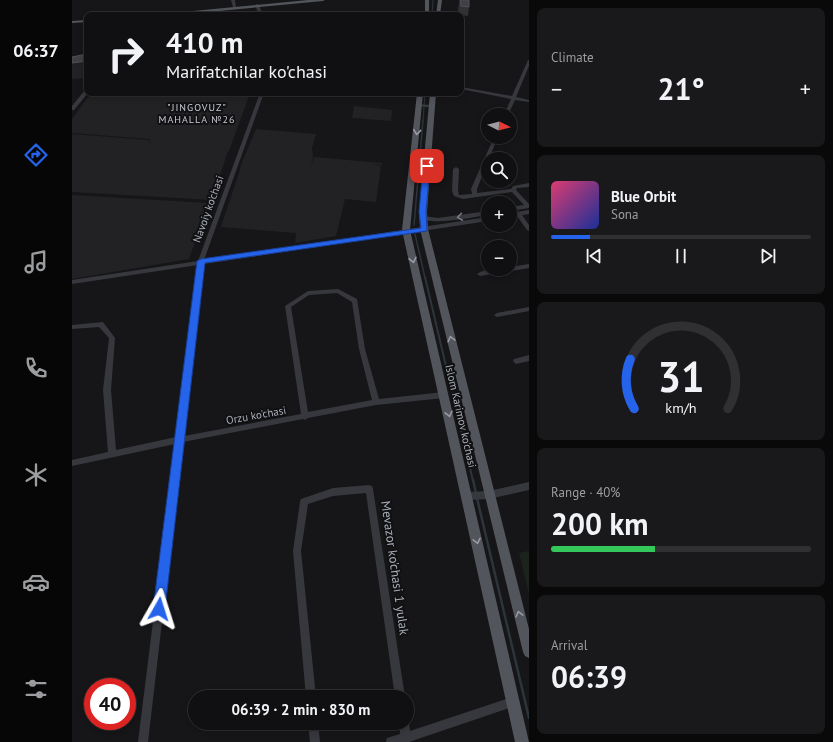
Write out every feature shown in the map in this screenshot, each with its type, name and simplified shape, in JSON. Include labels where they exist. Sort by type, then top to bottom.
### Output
[{"type":"main road","points":[[189,12],[323,0]]},
{"type":"main road","points":[[427,0],[427,12]]},
{"type":"main road","points":[[438,12],[440,0]]},
{"type":"main road","points":[[72,24],[84,22]]},
{"type":"main road","name":"Islom Karimov ko'chasi","points":[[420,96],[405,232],[444,395],[522,742]]},
{"type":"main road","name":"Islom Karimov ko'chasi","points":[[433,96],[423,218],[424,229],[488,495],[529,652]]},
{"type":"street","points":[[233,0],[235,7]]},
{"type":"street","points":[[257,5],[260,12]]},
{"type":"street","points":[[509,108],[529,61]]},
{"type":"street","points":[[464,89],[529,101]]},
{"type":"street","points":[[72,109],[84,95]]},
{"type":"street","name":"Navoiy ko'chasi","points":[[143,742],[201,261],[261,96]]},
{"type":"street","points":[[419,105],[432,106]]},
{"type":"street","points":[[474,192],[493,144]]},
{"type":"street","points":[[456,169],[455,191],[457,196],[474,192],[513,190],[515,187],[529,185]]},
{"type":"street","points":[[513,190],[528,208]]},
{"type":"street","points":[[517,209],[528,208]]},
{"type":"street","points":[[528,208],[519,214],[529,229]]},
{"type":"street","points":[[423,218],[438,220],[481,214]]},
{"type":"street","points":[[72,282],[201,261],[481,220]]},
{"type":"street","points":[[517,268],[529,266]]},
{"type":"street","points":[[306,417],[288,306],[308,293],[338,291],[356,301],[362,348],[376,402]]},
{"type":"street","points":[[497,315],[529,309]]},
{"type":"street","points":[[72,327],[101,324],[112,338],[107,390],[112,454]]},
{"type":"street","points":[[516,361],[529,358]]},
{"type":"street","name":"Orzu ko'chasi","points":[[72,463],[179,440],[306,417],[376,402],[444,395]]},
{"type":"street","points":[[467,496],[488,495],[529,486]]},
{"type":"street","name":"Mevazor ko'chasi 1 yulak","points":[[310,690],[296,551],[304,502],[333,492],[369,489],[399,690]]},
{"type":"street","points":[[391,742],[512,702]]},
{"type":"street","points":[[314,730],[315,742]]},
{"type":"street","points":[[405,730],[406,738]]},
{"type":"shaded area","points":[[84,56],[84,78],[72,79],[72,57]]},
{"type":"shaded area","points":[[89,96],[249,96],[229,151],[218,150],[228,151],[212,200],[72,192],[72,134],[148,140],[152,145],[149,139],[72,133],[72,119]]},
{"type":"shaded area","points":[[354,106],[392,110],[391,121],[352,118]]},
{"type":"shaded area","points":[[256,129],[316,134],[312,148],[313,157],[311,166],[314,157],[382,163],[382,165],[372,164],[381,166],[376,202],[345,199],[336,236],[295,243],[296,233],[221,227],[240,167]]},
{"type":"shaded area","points":[[72,195],[209,203],[189,259],[72,279]]},
{"type":"shaded area","points":[[529,551],[529,594],[519,553]]},
{"type":"building","points":[[460,0],[469,0],[469,7],[461,6]]},
{"type":"building","points":[[84,55],[84,61],[72,63],[72,57]]},
{"type":"waterway","points":[[432,12],[433,0]]},
{"type":"waterway","points":[[423,121],[425,96]]},
{"type":"waterway","points":[[414,225],[423,120]]},
{"type":"waterway","points":[[415,234],[425,278]]},
{"type":"waterway","points":[[425,277],[473,481]]},
{"type":"waterway","points":[[473,480],[476,493]]},
{"type":"waterway","points":[[477,498],[529,718]]},
{"type":"district","name":"\"JINGOVUZ\" MAHALLA №26","points":[[197,112]]},
{"type":"route","points":[[159,609],[201,261],[401,232],[407,233],[424,229],[423,212],[427,166]]}]
